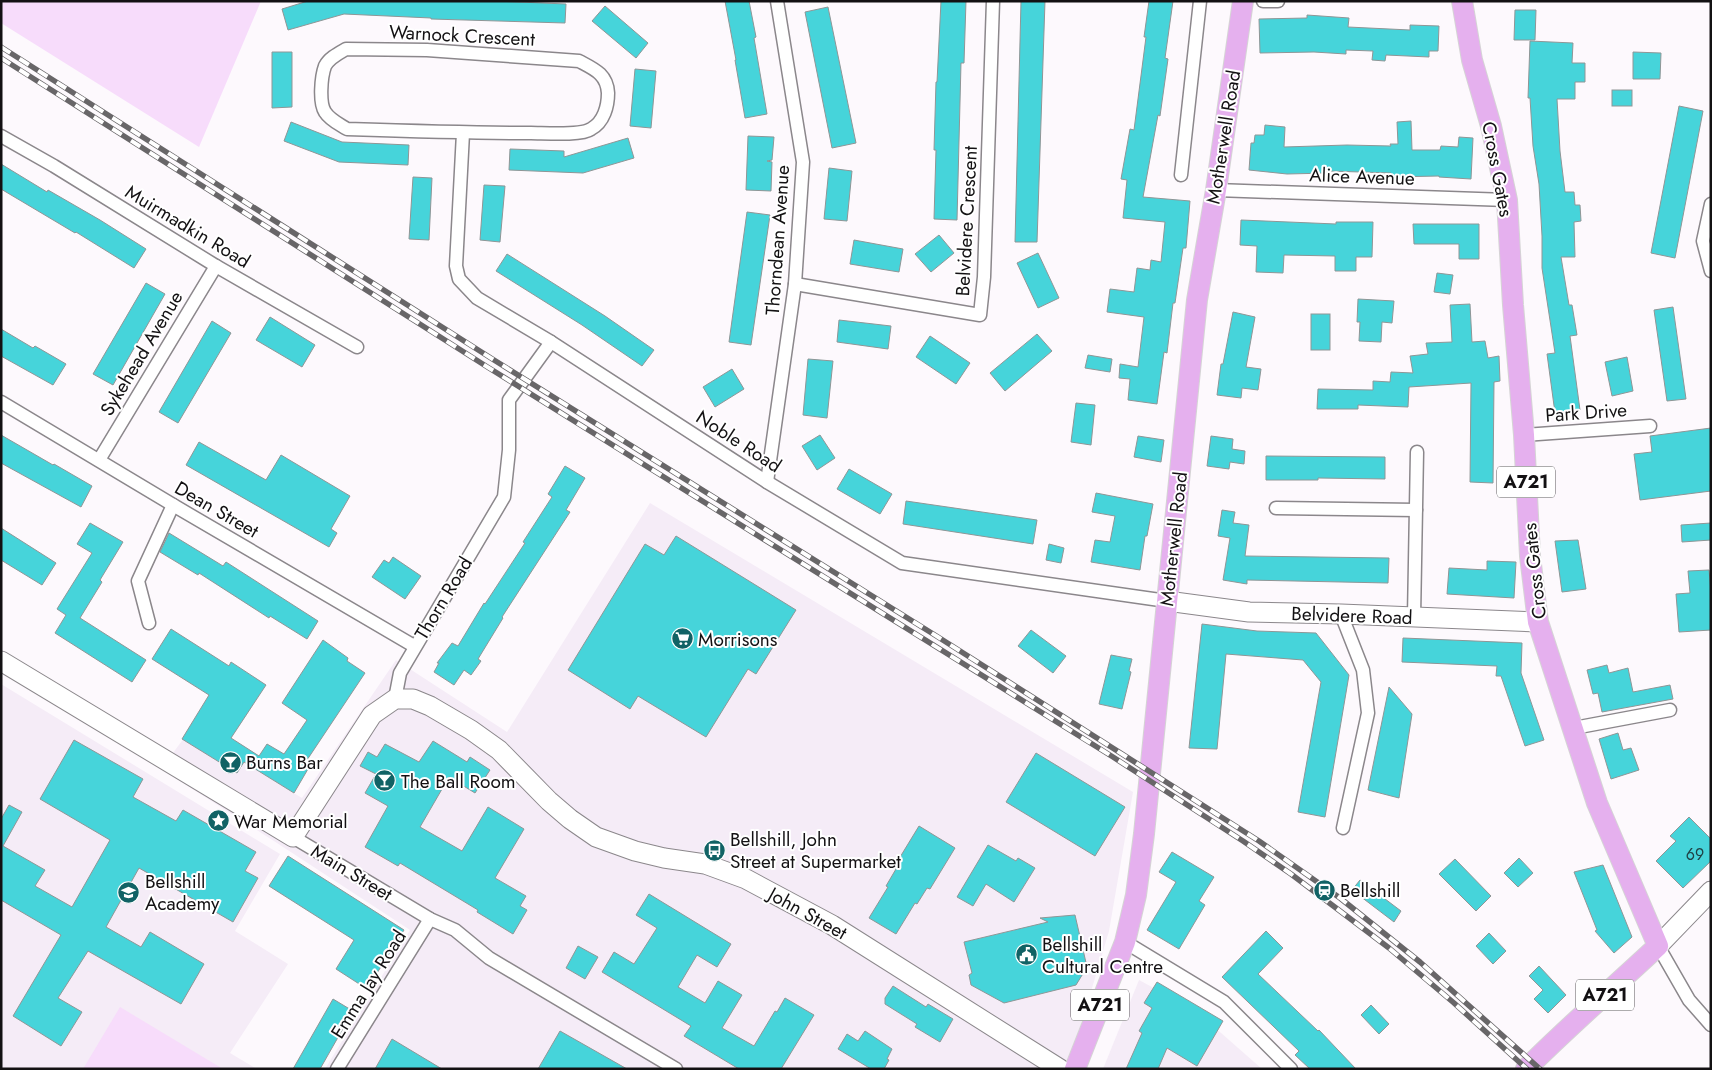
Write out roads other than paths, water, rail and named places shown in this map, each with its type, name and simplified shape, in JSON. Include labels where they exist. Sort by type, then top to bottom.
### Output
[{"type":"main road","name":"Motherwell Road","points":[[1075,1069],[1125,942],[1136,895],[1144,834],[1197,300],[1216,190],[1243,1]]},
{"type":"main road","name":"Cross Gates","points":[[1462,1],[1472,60],[1491,126],[1508,200],[1530,556],[1538,622],[1574,728],[1597,804],[1658,946]]},
{"type":"main road","name":"A721","points":[[1526,1069],[1575,1020],[1603,998],[1658,946]]},
{"type":"street","name":"Thorndean Avenue","points":[[767,482],[795,284],[803,162],[777,1]]},
{"type":"street","name":"Belvidere Crescent","points":[[795,284],[980,315],[984,277],[993,1]]},
{"type":"street","name":"Motherwell Road","points":[[1181,175],[1200,1]]},
{"type":"street","points":[[1263,1],[1278,1]]},
{"type":"street","name":"Warnock Crescent","points":[[346,49],[427,50],[579,62],[598,71],[607,83],[608,99],[604,113],[599,123],[590,130],[564,133],[463,133],[347,129],[335,122],[324,111],[321,91],[326,66],[334,57],[346,49]]},
{"type":"street","name":"Noble Road","points":[[463,133],[456,266],[459,279],[477,298],[551,342],[767,482],[902,563],[1167,601]]},
{"type":"street","name":"Muirmadkin Road","points":[[1,136],[54,166],[216,266],[357,347]]},
{"type":"street","name":"Alice Avenue","points":[[1216,190],[1508,200]]},
{"type":"street","points":[[1711,204],[1703,241],[1711,271]]},
{"type":"street","name":"Sykehead Avenue","points":[[99,460],[216,266]]},
{"type":"street","name":"Thorn Road","points":[[395,699],[400,673],[414,646],[504,497],[509,450],[509,400],[551,342]]},
{"type":"street","name":"Dean Street","points":[[1,402],[414,646]]},
{"type":"street","name":"Park Drive","points":[[1524,435],[1650,426]]},
{"type":"street","points":[[1414,617],[1417,452]]},
{"type":"street","points":[[149,623],[138,581],[173,505]]},
{"type":"street","points":[[1276,508],[1416,510]]},
{"type":"street","name":"Belvidere Road","points":[[1167,601],[1249,612],[1538,622]]},
{"type":"street","points":[[1341,614],[1363,670],[1368,714],[1343,828]]},
{"type":"street","name":"Main Street","points":[[1,661],[430,919],[455,930],[489,958],[676,1069]]},
{"type":"street","points":[[293,837],[372,715],[395,699]]},
{"type":"street","name":"John Street","points":[[395,699],[413,699],[430,706],[471,730],[499,750],[549,801],[570,819],[596,837],[634,851],[705,864],[746,879],[832,925],[1060,1069]]},
{"type":"street","points":[[1574,728],[1670,710]]},
{"type":"street","points":[[1711,891],[1658,946],[1689,1000],[1711,1025]]},
{"type":"street","name":"Emma Jay Road","points":[[338,1069],[430,919]]},
{"type":"street","points":[[1125,942],[1224,1002],[1291,1069]]},
{"type":"railway","points":[[1,47],[494,360],[938,637],[1259,841],[1340,898],[1420,962],[1540,1069]]},
{"type":"railway","points":[[1,58],[489,368],[1113,757],[1243,841],[1291,874],[1389,948],[1527,1069]]},
{"type":"place","name":"Morrisons","points":[[682,639]]},
{"type":"place","name":"Burns Bar","points":[[230,762]]},
{"type":"place","name":"The Ball Room","points":[[385,781]]},
{"type":"place","name":"War Memorial","points":[[218,821]]},
{"type":"place","name":"Bellshill, John Street at Supermarket","points":[[714,850]]},
{"type":"place","name":"Bellshill","points":[[1324,890]]},
{"type":"place","name":"Bellshill Academy","points":[[129,892]]},
{"type":"place","name":"Bellshill Cultural Centre","points":[[1026,955]]}]
